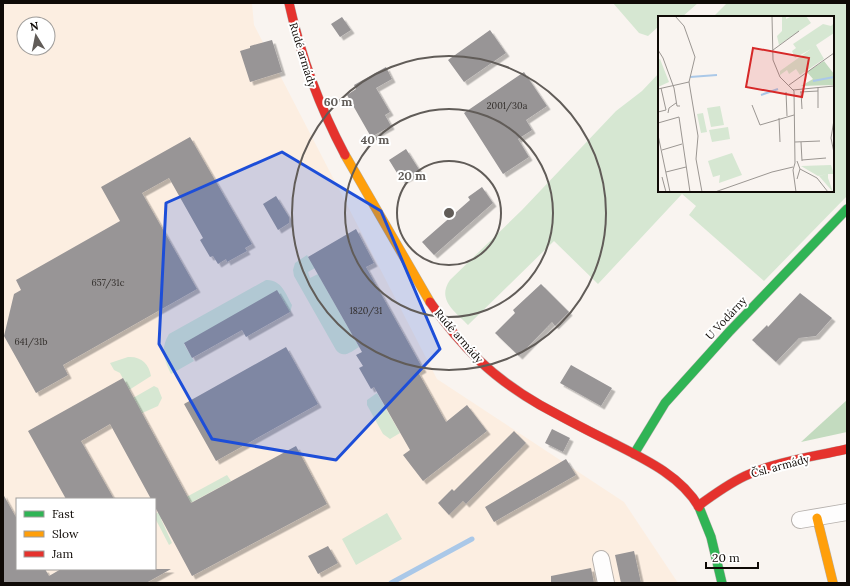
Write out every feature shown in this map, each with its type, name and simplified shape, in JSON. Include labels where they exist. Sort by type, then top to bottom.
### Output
[{"type":"main road","name":"Rudé armády","points":[[289,3],[306,71],[328,122],[403,258],[439,315],[475,358],[514,390],[634,454],[680,485],[698,506],[712,541],[722,583]]},
{"type":"main road","name":"U Vodárny","points":[[634,454],[665,403],[729,332],[847,209]]},
{"type":"main road","name":"Čsl. armády","points":[[698,506],[726,486],[772,466],[847,449]]},
{"type":"main road","points":[[817,518],[833,583]]},
{"type":"street","points":[[800,520],[847,512]]},
{"type":"street","points":[[601,559],[606,583]]},
{"type":"highlighted area","points":[[282,152],[381,211],[440,349],[336,460],[212,439],[159,344],[166,203]]},
{"type":"shaded area","points":[[3,3],[252,3],[254,25],[437,379],[624,502],[678,583],[3,583]]},
{"type":"green space","points":[[613,3],[698,3],[683,16],[658,16],[658,27],[648,36],[639,33]]},
{"type":"green space","points":[[727,3],[847,3],[847,196],[764,281],[689,215],[696,206],[682,194],[598,284],[554,241],[468,325],[453,310],[446,300],[446,287],[450,280],[522,210],[616,111],[642,91],[658,74],[658,192],[834,192],[834,16],[714,16]]},
{"type":"green space","points":[[307,255],[315,268],[308,272],[310,278],[318,274],[359,347],[350,353],[341,354],[336,350],[294,276],[293,270],[295,263]]},
{"type":"green space","points":[[266,280],[276,282],[285,292],[292,305],[290,313],[277,291],[184,344],[194,361],[171,374],[166,364],[164,354],[166,339],[169,334]]},
{"type":"green space","points":[[128,357],[137,358],[144,362],[151,376],[129,390],[120,373],[114,370],[110,363]]},
{"type":"green space","points":[[154,386],[158,388],[162,398],[158,406],[140,414],[133,398]]},
{"type":"green space","points":[[377,393],[400,433],[390,439],[383,434],[367,405],[367,400]]},
{"type":"green space","points":[[847,400],[847,432],[801,442]]},
{"type":"green space","points":[[227,475],[231,481],[161,519],[172,543],[169,545],[156,520],[156,513]]},
{"type":"green space","points":[[387,513],[402,539],[356,565],[342,539]]},
{"type":"building","points":[[342,17],[351,30],[340,37],[331,24]]},
{"type":"building","points":[[490,30],[506,53],[464,82],[448,60]]},
{"type":"building","points":[[272,40],[282,72],[250,82],[240,51],[250,48],[250,46]]},
{"type":"building","points":[[386,67],[392,79],[376,88],[390,112],[385,115],[391,126],[371,137],[347,95],[356,89],[354,85]]},
{"type":"building","points":[[524,72],[547,106],[526,120],[532,130],[518,139],[529,157],[503,174],[464,113]]},
{"type":"building","points":[[190,137],[252,244],[245,248],[247,251],[227,262],[226,259],[218,264],[213,256],[210,257],[200,240],[203,238],[169,178],[142,193],[197,289],[63,365],[68,375],[36,393],[4,336],[14,294],[21,290],[16,280],[120,221],[101,187]]},
{"type":"building","points":[[406,149],[420,171],[402,181],[389,160]]},
{"type":"building","points":[[482,187],[493,203],[434,255],[422,242],[470,200],[468,197]]},
{"type":"building","points":[[276,196],[289,217],[289,223],[278,230],[263,204]]},
{"type":"building","points":[[356,229],[374,263],[366,267],[423,369],[418,372],[446,422],[467,405],[487,431],[423,481],[403,455],[410,450],[374,387],[371,389],[359,368],[363,366],[356,355],[362,352],[308,257]]},
{"type":"building","points":[[541,284],[569,312],[555,326],[552,322],[519,356],[495,333],[515,313],[513,310]]},
{"type":"building","points":[[277,290],[290,312],[246,337],[242,330],[192,358],[184,343]]},
{"type":"building","points":[[800,293],[832,318],[816,336],[799,338],[776,362],[752,340],[767,325],[768,327]]},
{"type":"building","points":[[286,347],[318,404],[216,461],[184,404]]},
{"type":"building","points":[[571,365],[612,388],[601,406],[560,383]]},
{"type":"building","points":[[123,378],[191,503],[296,446],[327,504],[192,576],[156,509],[156,498],[150,498],[110,424],[81,441],[113,498],[65,498],[28,431]]},
{"type":"building","points":[[552,429],[570,438],[563,452],[545,443]]},
{"type":"building","points":[[514,431],[526,443],[466,504],[463,501],[449,515],[438,503],[452,489],[454,491]]},
{"type":"building","points":[[566,459],[576,475],[494,522],[485,507]]},
{"type":"building","points":[[3,494],[16,517],[16,570],[46,570],[49,576],[59,570],[171,569],[146,583],[3,583]]},
{"type":"building","points":[[328,546],[338,563],[318,574],[308,556]]},
{"type":"building","points":[[634,551],[641,583],[621,583],[615,555]]},
{"type":"building","points":[[591,568],[594,583],[551,583],[551,576]]},
{"type":"waterway","points":[[391,583],[472,539]]},
{"type":"traffic: fast","points":[[634,454],[665,403],[729,332],[847,209]]},
{"type":"traffic: fast","points":[[699,507],[711,537],[722,583]]},
{"type":"traffic: slow","points":[[345,155],[430,302]]},
{"type":"traffic: slow","points":[[817,518],[833,583]]},
{"type":"traffic: jam","points":[[289,3],[305,62],[319,100],[345,155]]},
{"type":"traffic: jam","points":[[430,302],[466,347],[507,384],[540,405],[646,460],[681,485],[691,495],[699,507]]},
{"type":"traffic: jam","points":[[698,506],[733,483],[757,471],[782,463],[847,449]]}]
